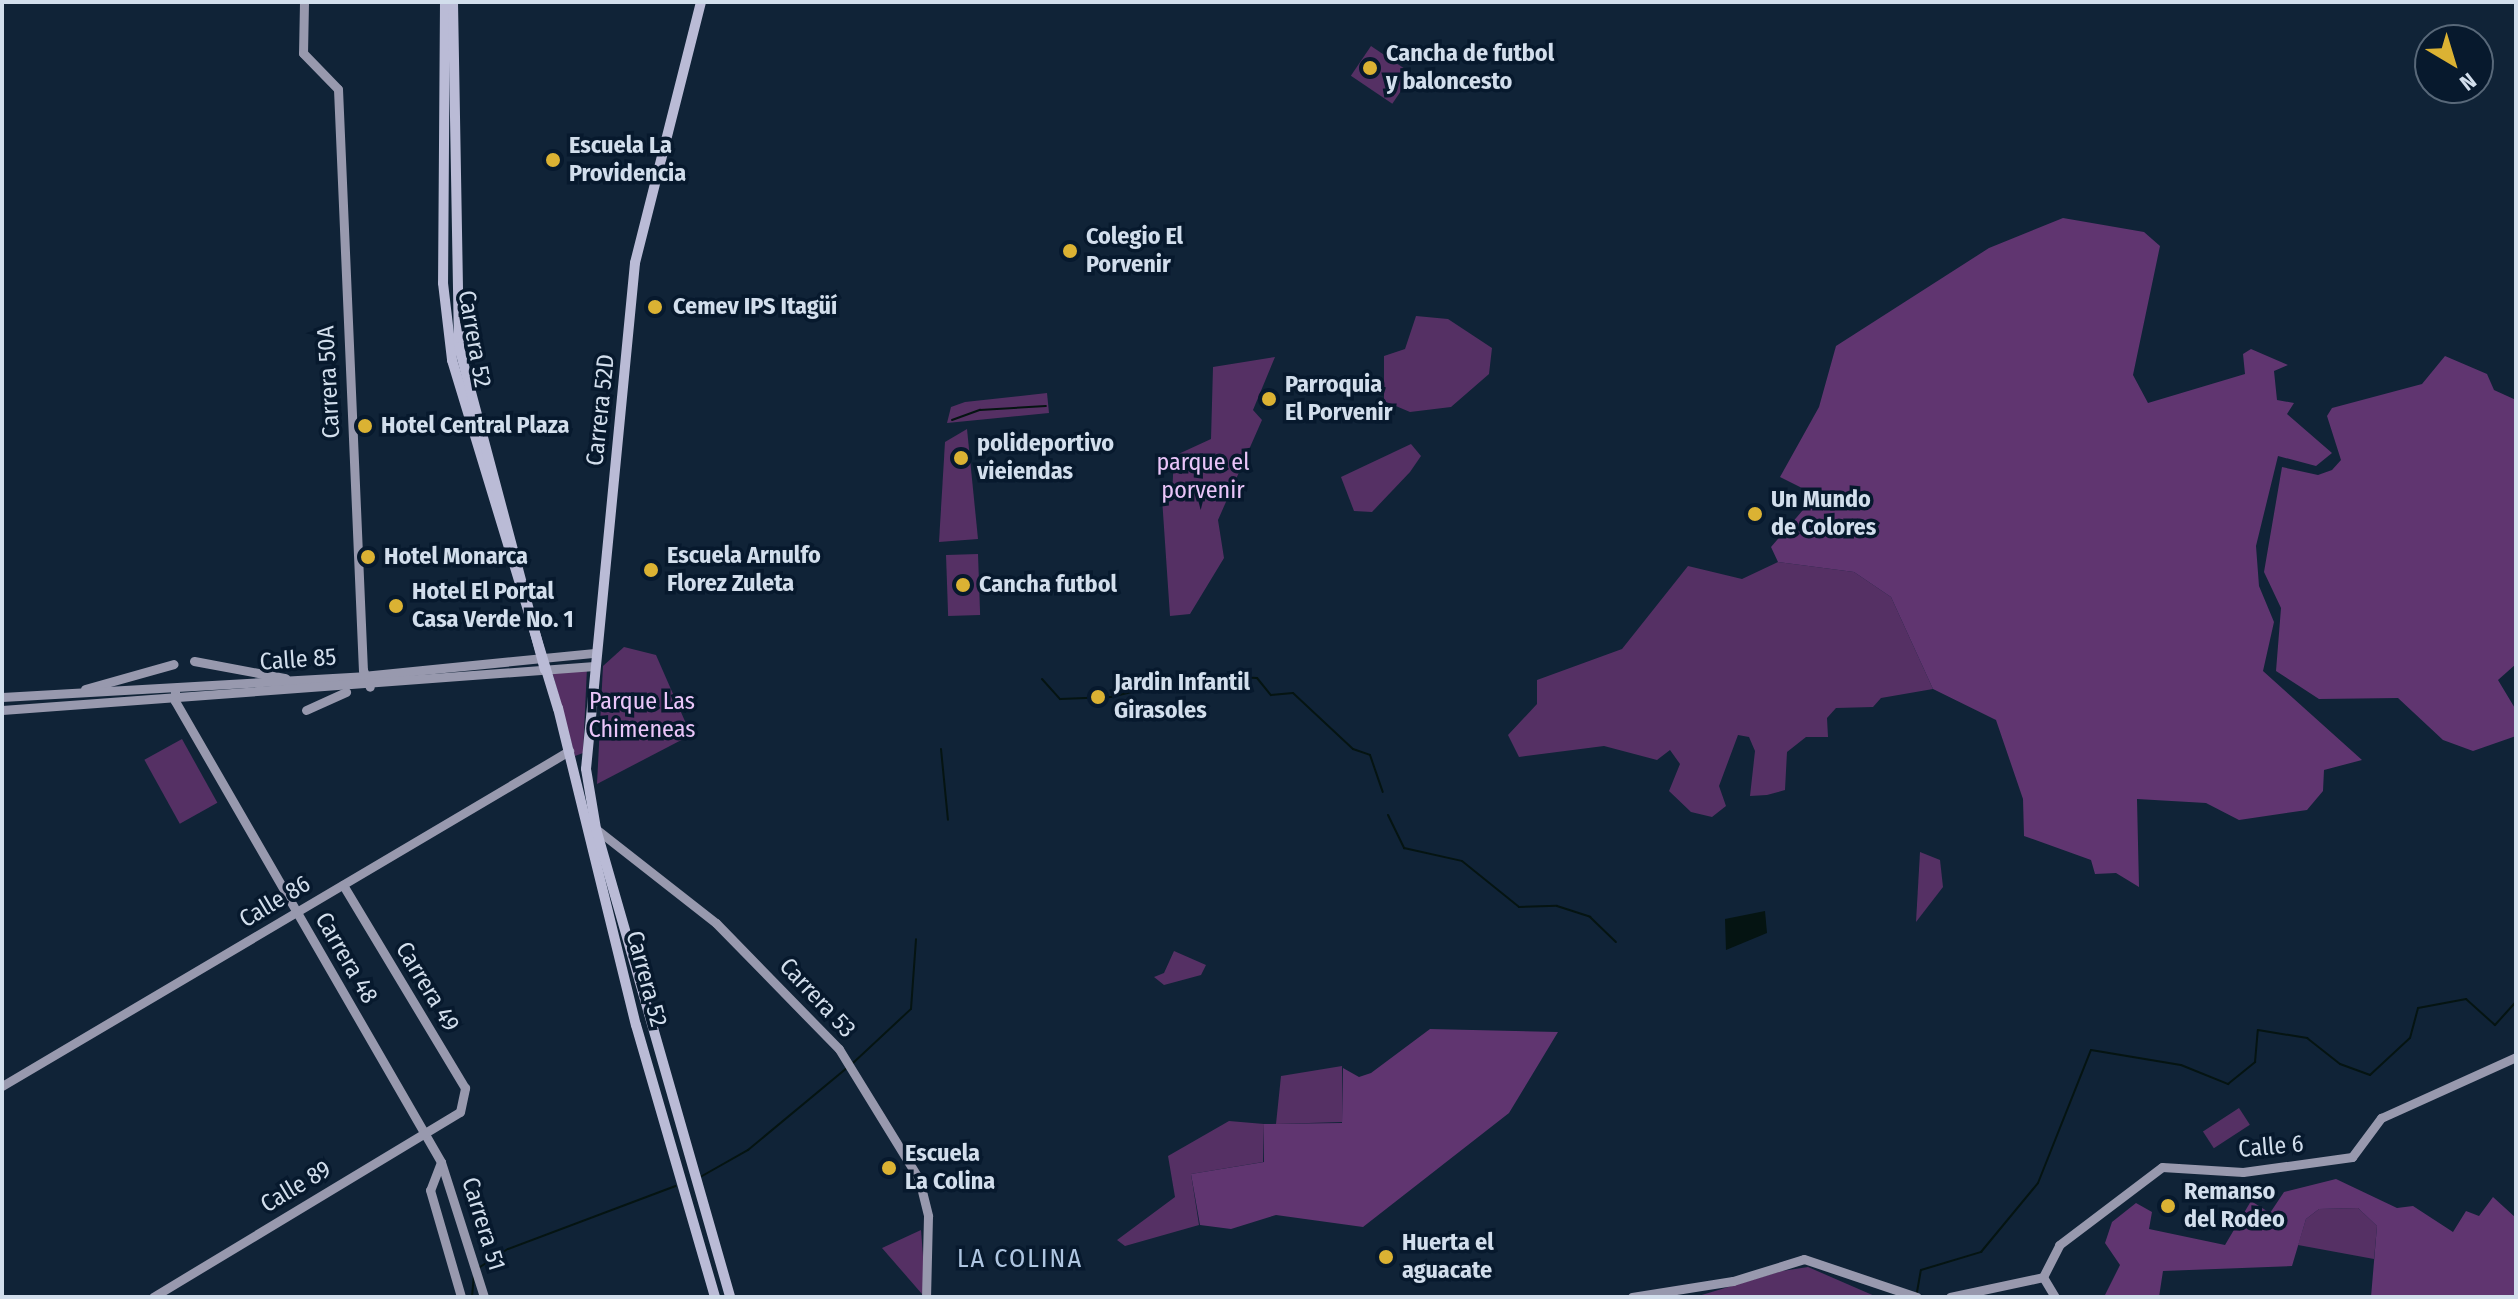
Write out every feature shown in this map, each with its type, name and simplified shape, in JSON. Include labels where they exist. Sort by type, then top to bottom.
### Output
[{"type":"main road","name":"Carrera 52","points":[[445,2],[444,316],[543,658]]},
{"type":"main road","name":"Carrera 52","points":[[453,2],[457,332],[715,1297]]},
{"type":"main road","name":"Carrera 52D","points":[[596,829],[586,769],[595,653],[638,244],[701,2]]},
{"type":"main road","name":"Carrera 52","points":[[596,829],[730,1297]]},
{"type":"street","name":"Carrera 50A","points":[[304,2],[303,53],[332,74],[338,89],[363,676],[370,687]]},
{"type":"street","name":"Calle 85","points":[[2,697],[363,676],[595,653]]},
{"type":"street","points":[[194,661],[300,680]]},
{"type":"street","points":[[69,693],[174,664]]},
{"type":"street","name":"Calle 85","points":[[2,710],[370,687],[594,666]]},
{"type":"street","points":[[306,710],[351,688],[363,676]]},
{"type":"street","points":[[175,688],[175,701]]},
{"type":"street","points":[[175,701],[195,688]]},
{"type":"street","points":[[13,696],[14,710]]},
{"type":"street","name":"Carrera 48","points":[[175,701],[441,1162]]},
{"type":"street","name":"Calle 86","points":[[2,1086],[569,751]]},
{"type":"street","name":"Carrera 53","points":[[596,829],[716,923],[810,1015],[850,1067],[919,1179],[928,1216],[926,1297]]},
{"type":"street","name":"Carrera 49","points":[[343,885],[465,1088],[460,1112]]},
{"type":"street","name":"Calle 6","points":[[2043,1277],[2059,1245],[2162,1167],[2243,1172],[2352,1157],[2381,1118],[2516,1057]]},
{"type":"street","name":"Calle 89","points":[[153,1297],[425,1130],[460,1112]]},
{"type":"street","name":"Carrera 51","points":[[441,1162],[483,1293]]},
{"type":"street","name":"Carrera 51","points":[[441,1162],[430,1190],[461,1297]]},
{"type":"street","points":[[1632,1297],[1733,1281],[1775,1265],[1812,1259],[1915,1297]]},
{"type":"street","points":[[1950,1297],[2043,1277],[2055,1297]]},
{"type":"green space","points":[[1371,46],[1412,74],[1392,104],[1351,76]]},
{"type":"green space","points":[[1416,316],[1448,319],[1492,348],[1489,374],[1451,407],[1410,412],[1384,401],[1384,356],[1405,349]]},
{"type":"green space","name":"parque el porvenir","points":[[1275,357],[1253,410],[1262,420],[1218,520],[1224,558],[1190,614],[1170,616],[1162,498],[1172,496],[1174,456],[1211,439],[1213,367]]},
{"type":"green space","points":[[1047,393],[1049,413],[947,423],[951,407],[965,402]]},
{"type":"green space","points":[[967,429],[978,539],[939,542],[945,442]]},
{"type":"green space","points":[[1411,444],[1421,456],[1410,472],[1372,512],[1354,511],[1341,477]]},
{"type":"green space","name":"Cancha futbol","points":[[978,554],[980,615],[948,616],[946,555]]},
{"type":"green space","points":[[1778,562],[1854,572],[1891,597],[1933,689],[1881,698],[1873,707],[1836,708],[1827,718],[1828,737],[1806,737],[1787,752],[1785,790],[1767,795],[1750,796],[1755,751],[1749,737],[1738,735],[1719,786],[1726,806],[1712,817],[1691,812],[1669,791],[1680,764],[1670,750],[1657,760],[1604,746],[1519,757],[1508,735],[1537,704],[1537,680],[1622,649],[1688,566],[1742,579]]},
{"type":"green space","name":"Parque Las Chimeneas","points":[[624,647],[656,655],[691,735],[597,784],[603,666]]},
{"type":"green space","name":"Parque Las Chimeneas","points":[[587,668],[583,753],[575,756],[552,671]]},
{"type":"green space","points":[[182,739],[217,803],[180,824],[144,760]]},
{"type":"green space","points":[[1920,852],[1940,860],[1943,887],[1916,922]]},
{"type":"green space","points":[[1174,951],[1206,965],[1201,975],[1164,985],[1154,977],[1164,973]]},
{"type":"green space","points":[[1342,1066],[1342,1122],[1276,1124],[1281,1076]]},
{"type":"green space","points":[[2239,1108],[2250,1125],[2214,1148],[2203,1131]]},
{"type":"green space","points":[[1229,1121],[1264,1124],[1263,1162],[1191,1174],[1199,1225],[1125,1246],[1117,1240],[1175,1197],[1168,1156]]},
{"type":"green space","points":[[2358,1208],[2377,1226],[2374,1259],[2298,1245],[2306,1219],[2319,1209]]},
{"type":"green space","points":[[921,1230],[925,1281],[922,1294],[882,1248]]},
{"type":"green space","points":[[1808,1267],[1877,1297],[1695,1297],[1782,1271]]},
{"type":"shaded area","points":[[2063,218],[2144,232],[2160,246],[2133,375],[2148,403],[2245,374],[2243,354],[2251,349],[2288,365],[2274,371],[2277,400],[2294,403],[2287,414],[2332,453],[2316,466],[2278,456],[2256,546],[2259,586],[2274,622],[2263,671],[2362,760],[2324,770],[2323,791],[2307,810],[2239,820],[2206,803],[2137,799],[2139,887],[2116,873],[2095,874],[2091,860],[2024,836],[2023,799],[1996,720],[1933,689],[1891,597],[1854,572],[1778,562],[1771,547],[1809,503],[1804,489],[1780,477],[1819,407],[1836,346],[1989,248]]},
{"type":"shaded area","points":[[2445,356],[2487,374],[2494,390],[2516,400],[2516,664],[2498,680],[2516,710],[2516,736],[2473,751],[2443,740],[2398,698],[2319,699],[2276,671],[2281,608],[2264,572],[2282,467],[2318,475],[2332,470],[2341,460],[2327,416],[2332,408],[2422,384]]},
{"type":"shaded area","points":[[1765,911],[1767,933],[1726,950],[1725,919]]},
{"type":"shaded area","points":[[1430,1029],[1558,1032],[1509,1113],[1363,1227],[1276,1215],[1231,1229],[1200,1225],[1191,1174],[1264,1162],[1264,1124],[1342,1123],[1343,1068],[1359,1077],[1371,1073]]},
{"type":"shaded area","points":[[2336,1179],[2397,1208],[2413,1206],[2453,1232],[2466,1211],[2479,1216],[2493,1197],[2516,1218],[2516,1297],[2371,1297],[2377,1226],[2358,1208],[2319,1209],[2306,1219],[2292,1266],[2163,1271],[2159,1297],[2104,1297],[2120,1265],[2105,1243],[2112,1222],[2136,1203],[2152,1212],[2149,1229],[2225,1245],[2251,1201],[2270,1213],[2284,1192]]},
{"type":"waterway","points":[[952,420],[980,410],[1046,406]]},
{"type":"waterway","points":[[1180,681],[1220,676]]},
{"type":"waterway","points":[[1237,677],[1257,678],[1271,695],[1293,693],[1353,749],[1370,755],[1383,792]]},
{"type":"waterway","points":[[1042,679],[1060,699],[1111,697],[1168,683]]},
{"type":"waterway","points":[[941,749],[948,820]]},
{"type":"waterway","points":[[1388,815],[1404,848],[1462,861],[1519,907],[1557,906],[1590,917],[1616,942]]},
{"type":"waterway","points":[[853,1063],[911,1009],[916,939]]},
{"type":"waterway","points":[[1917,1292],[1921,1270],[1981,1252],[2038,1183],[2091,1050],[2181,1065],[2228,1084],[2255,1062],[2258,1030],[2307,1038],[2340,1064],[2370,1075],[2410,1038],[2418,1008],[2466,999],[2495,1025],[2516,1002]]},
{"type":"waterway","points":[[702,1176],[748,1150],[848,1067]]},
{"type":"waterway","points":[[480,1267],[508,1249],[676,1186]]},
{"type":"waterway","points":[[472,1297],[474,1276]]},
{"type":"place","name":"Cancha de futbol y baloncesto","points":[[1370,68]]},
{"type":"place","name":"Escuela La Providencia","points":[[553,160]]},
{"type":"place","name":"Colegio El Porvenir","points":[[1070,251]]},
{"type":"place","name":"Cemev IPS Itagüí","points":[[655,307]]},
{"type":"place","name":"Parroquia El Porvenir","points":[[1269,399]]},
{"type":"place","name":"Hotel Central Plaza","points":[[365,426]]},
{"type":"place","name":"polideportivo vieiendas","points":[[961,458]]},
{"type":"place","name":"Un Mundo de Colores","points":[[1755,514]]},
{"type":"place","name":"Hotel Monarca","points":[[368,557]]},
{"type":"place","name":"Escuela Arnulfo Florez Zuleta","points":[[651,570]]},
{"type":"place","name":"Cancha futbol","points":[[963,585]]},
{"type":"place","name":"Hotel El Portal Casa Verde No. 1","points":[[396,606]]},
{"type":"place","name":"Jardin Infantil Girasoles","points":[[1098,697]]},
{"type":"place","name":"Escuela La Colina","points":[[889,1168]]},
{"type":"place","name":"Remanso del Rodeo","points":[[2168,1206]]},
{"type":"place","name":"Huerta el aguacate","points":[[1386,1257]]},
{"type":"district","name":"LA COLINA","points":[[1020,1259]]}]
